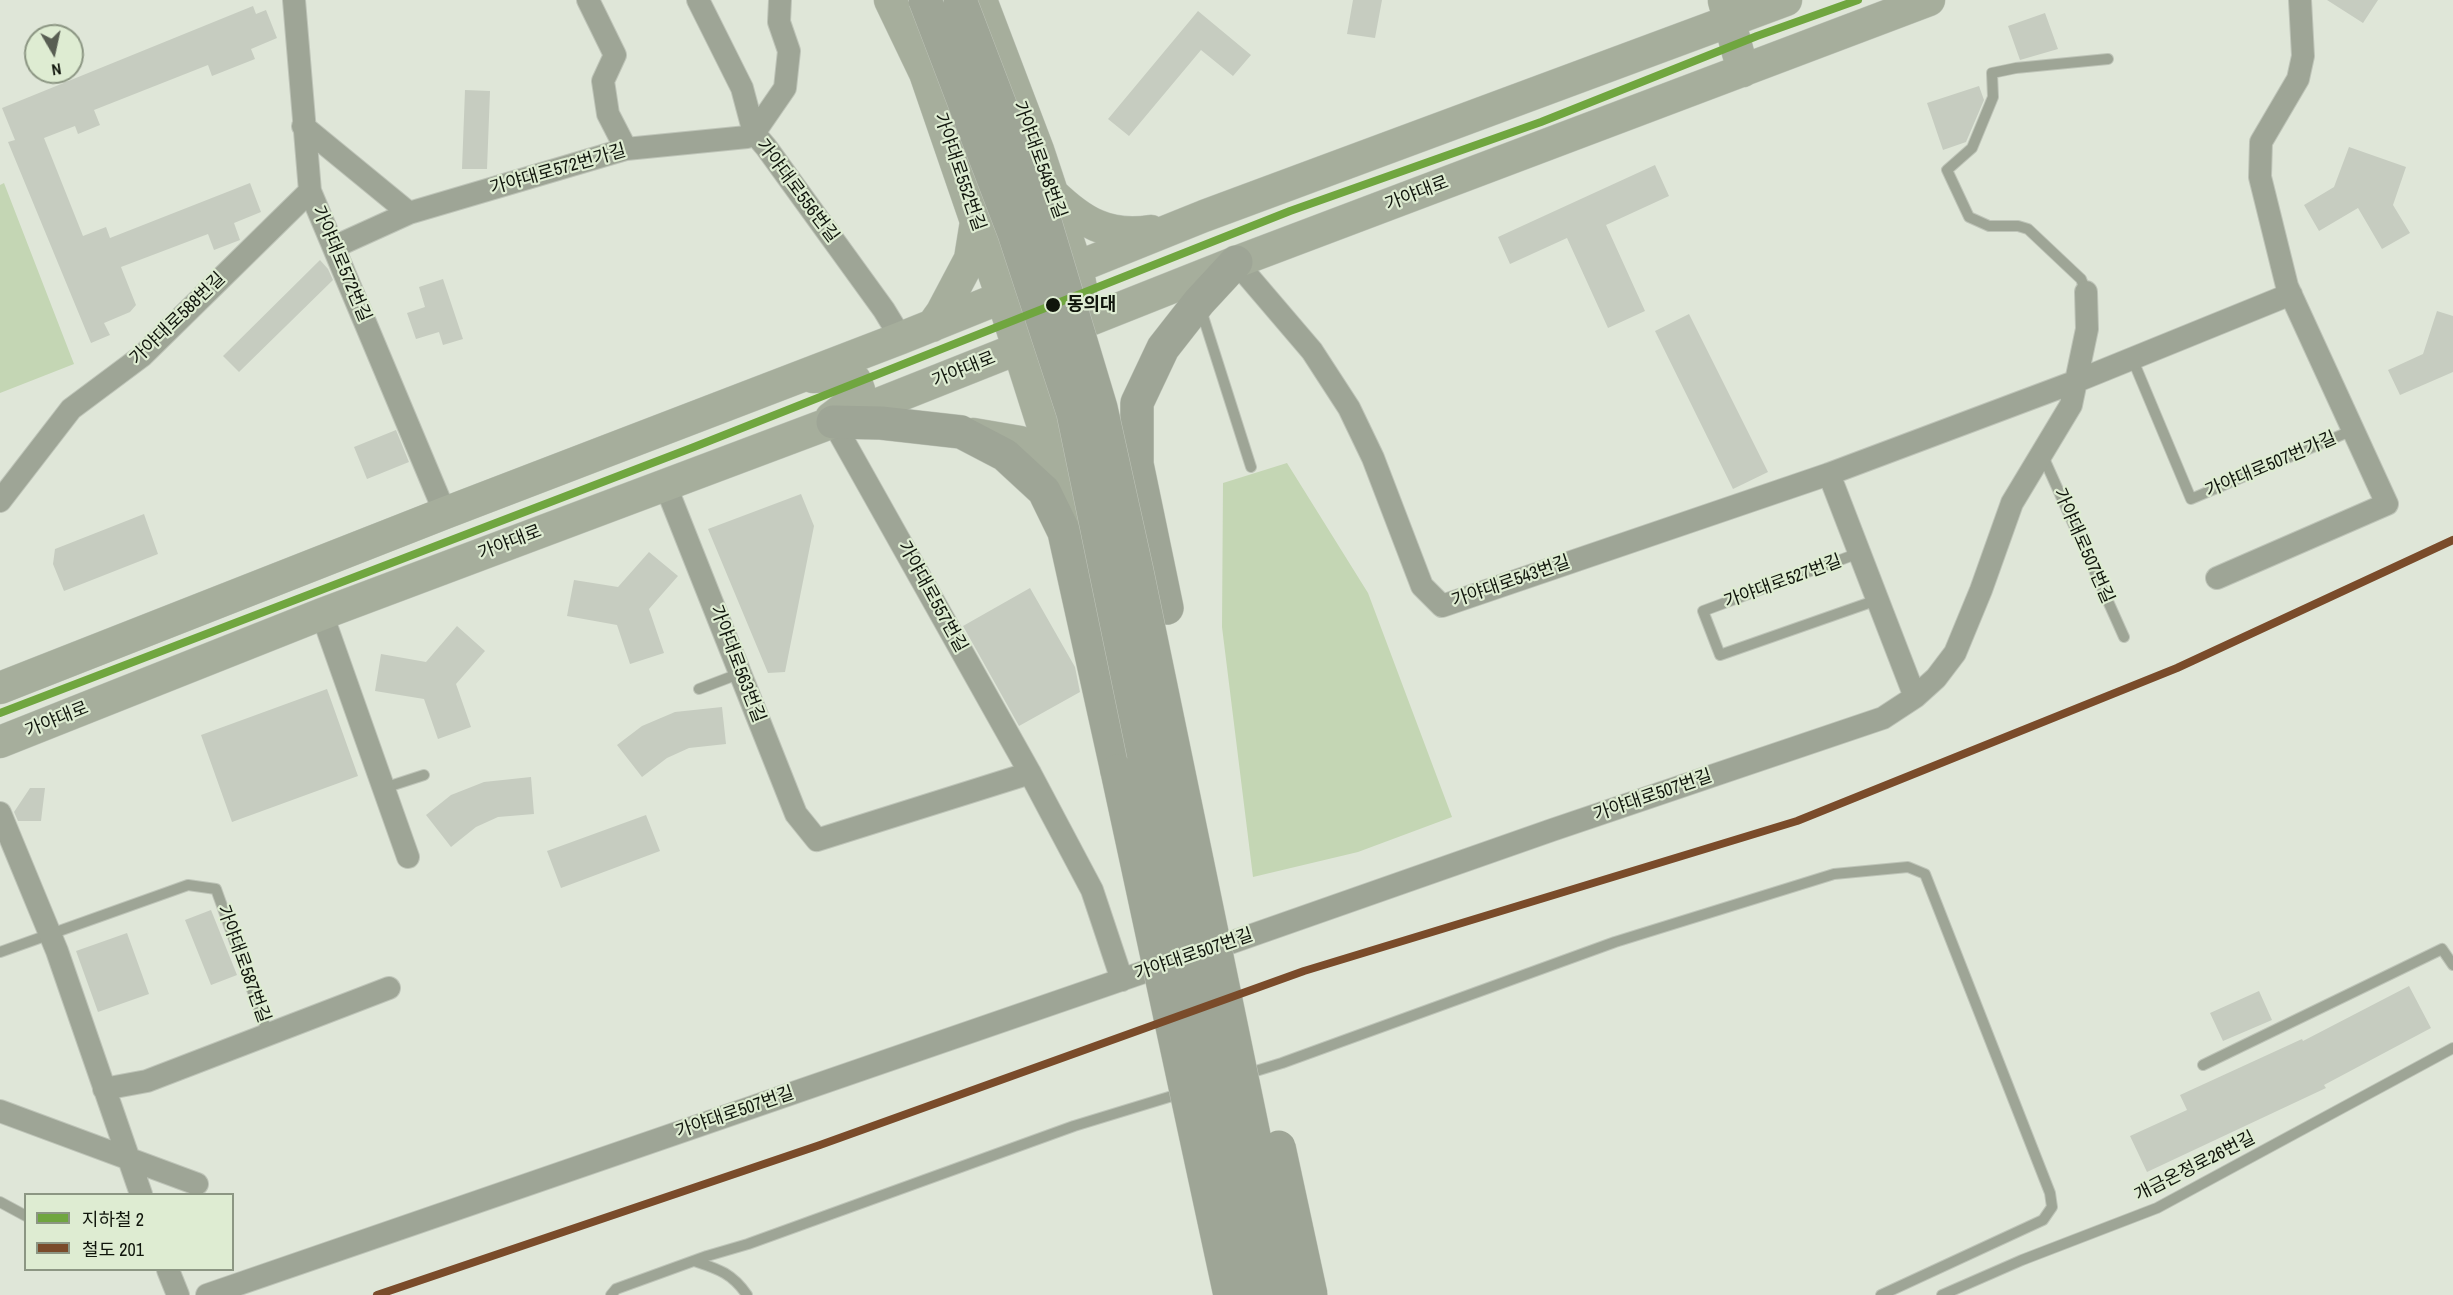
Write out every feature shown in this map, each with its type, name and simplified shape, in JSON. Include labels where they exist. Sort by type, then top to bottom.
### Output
[{"type":"highway","points":[[925,0],[1014,233],[1073,413],[1255,1295]]},
{"type":"highway","points":[[960,0],[1046,225],[1101,408],[1287,1295]]},
{"type":"highway","points":[[1236,262],[1199,302],[1163,348],[1137,403],[1137,464],[1311,1295]]},
{"type":"highway","points":[[827,424],[881,423],[961,432],[1005,455],[1044,491],[1064,532],[1230,1295]]},
{"type":"main road","name":"가야대로552번길","points":[[890,0],[925,73],[1002,297],[1057,470]]},
{"type":"main road","name":"가야대로548번길","points":[[981,0],[1077,268],[1087,322],[1116,531]]},
{"type":"main road","points":[[0,688],[445,513],[932,326],[1179,227],[1494,107],[1726,11],[1786,0]]},
{"type":"main road","name":"가야대로","points":[[6,733],[827,424],[1236,262],[1929,0]]},
{"type":"main road","points":[[1726,11],[1743,71]]},
{"type":"main road","points":[[1052,193],[1074,214],[1090,224],[1110,231],[1137,233],[1179,227]]},
{"type":"main road","points":[[932,326],[970,259],[976,221]]},
{"type":"main road","points":[[798,378],[846,375],[855,380],[859,390],[855,400],[827,424]]},
{"type":"main road","points":[[961,432],[1020,442],[1057,470],[1077,504],[1129,616],[1116,531],[1123,413],[1143,389]]},
{"type":"street","name":"가야대로572번길","points":[[294,0],[310,191],[445,513]]},
{"type":"street","points":[[588,0],[615,55],[603,81],[608,114],[626,149]]},
{"type":"street","name":"가야대로556번길","points":[[698,0],[742,88],[754,134],[815,214],[901,338]]},
{"type":"street","points":[[754,134],[785,88],[789,51],[779,22],[780,0]]},
{"type":"street","name":"가야대로507번가길","points":[[2217,578],[2387,504],[2291,294],[2260,177],[2260,142],[2298,79],[2303,56],[2300,0]]},
{"type":"street","points":[[303,126],[409,213]]},
{"type":"street","name":"가야대로572번가길","points":[[334,247],[409,213],[626,149],[747,137],[754,134]]},
{"type":"street","name":"가야대로588번길","points":[[0,501],[71,409],[142,356],[310,191]]},
{"type":"street","name":"가야대로543번길","points":[[1236,262],[1311,351],[1349,408],[1373,458],[1422,586],[1442,606],[1829,474]]},
{"type":"street","name":"가야대로507번길","points":[[207,1295],[1882,718],[1915,697],[1936,678],[1955,653],[1981,591],[2013,503],[2071,405],[2087,329],[2086,292]]},
{"type":"street","points":[[1829,474],[2077,381],[2291,294]]},
{"type":"street","name":"가야대로557번길","points":[[827,424],[1030,773],[1092,890],[1122,980]]},
{"type":"street","name":"가야대로527번길","points":[[1829,474],[1915,697]]},
{"type":"street","name":"가야대로563번길","points":[[665,484],[796,814],[817,840],[1030,773]]},
{"type":"street","points":[[322,615],[408,857]]},
{"type":"street","points":[[0,813],[50,934],[141,1193]]},
{"type":"street","name":"가야대로587번길","points":[[104,1089],[147,1081],[389,988]]},
{"type":"street","points":[[0,1111],[128,1156],[197,1184]]},
{"type":"street","points":[[169,1271],[178,1295]]},
{"type":"lane","points":[[2086,292],[2081,279],[2028,230],[2018,226],[1989,226],[1969,217],[1947,170],[1972,148],[1993,97],[1992,73],[2016,68],[2108,59]]},
{"type":"lane","points":[[1199,302],[1251,467]]},
{"type":"lane","name":"가야대로507번가길","points":[[2132,357],[2191,500],[2353,430]]},
{"type":"lane","name":"가야대로507번길","points":[[2042,454],[2124,637]]},
{"type":"lane","name":"가야대로527번길","points":[[1859,553],[1703,612],[1720,656],[1877,600]]},
{"type":"lane","points":[[699,689],[741,673]]},
{"type":"lane","points":[[384,788],[424,775]]},
{"type":"lane","points":[[610,1295],[616,1289],[748,1244],[1074,1126],[1282,1063],[1637,935],[1834,874],[1908,867],[1925,874],[2050,1193],[2052,1207],[2043,1220],[1881,1295]]},
{"type":"lane","name":"가야대로587번길","points":[[50,934],[188,885],[216,889],[268,1034]]},
{"type":"lane","points":[[0,952],[50,934]]},
{"type":"lane","points":[[2204,1065],[2442,949],[2453,965]]},
{"type":"lane","name":"개금온정로26번길","points":[[1942,1295],[2022,1260],[2157,1208],[2453,1048]]},
{"type":"lane","points":[[0,1202],[24,1215]]},
{"type":"lane","points":[[694,1261],[719,1269],[737,1280],[747,1295]]},
{"type":"green space","points":[[4,183],[74,364],[0,393],[0,185]]},
{"type":"green space","points":[[1287,463],[1368,593],[1452,817],[1358,852],[1253,877],[1222,627],[1223,483]]},
{"type":"building","points":[[1353,0],[1382,0],[1375,38],[1347,34]]},
{"type":"building","points":[[2327,0],[2378,0],[2363,23]]},
{"type":"building","points":[[253,6],[256,14],[266,10],[277,38],[251,49],[255,59],[212,76],[208,65],[94,110],[100,125],[78,134],[75,126],[44,138],[83,236],[106,227],[110,238],[250,183],[261,212],[234,223],[240,240],[214,250],[208,234],[121,267],[136,305],[130,312],[104,323],[110,335],[91,343],[8,142],[15,140],[2,108],[61,84],[84,84],[84,75]]},
{"type":"building","points":[[1198,11],[1251,55],[1233,76],[1201,50],[1129,136],[1108,119]]},
{"type":"building","points":[[2045,13],[2058,49],[2020,60],[2008,26]]},
{"type":"building","points":[[1979,86],[1984,100],[1966,142],[1943,150],[1927,103]]},
{"type":"building","points":[[465,90],[490,91],[487,169],[462,169]]},
{"type":"building","points":[[2349,147],[2406,167],[2393,205],[2410,233],[2382,249],[2358,208],[2319,231],[2304,205],[2334,187]]},
{"type":"building","points":[[1655,165],[1669,196],[1606,225],[1645,311],[1608,328],[1567,238],[1510,264],[1498,237]]},
{"type":"building","points":[[320,260],[328,269],[333,280],[239,372],[223,356]]},
{"type":"building","points":[[443,279],[463,339],[443,345],[439,332],[416,339],[407,313],[425,307],[419,287]]},
{"type":"building","points":[[2437,311],[2453,316],[2453,372],[2400,395],[2388,370],[2423,354]]},
{"type":"building","points":[[1689,314],[1768,472],[1733,489],[1655,331]]},
{"type":"building","points":[[396,430],[409,462],[367,479],[354,447]]},
{"type":"building","points":[[801,494],[814,526],[785,672],[768,673],[708,529]]},
{"type":"building","points":[[144,514],[158,554],[64,591],[53,564],[55,549]]},
{"type":"building","points":[[649,552],[678,576],[649,609],[664,653],[630,664],[617,625],[567,616],[574,580],[618,587]]},
{"type":"building","points":[[1030,588],[1075,667],[1080,692],[1019,726],[963,626]]},
{"type":"building","points":[[457,626],[485,651],[456,684],[471,727],[438,739],[424,699],[375,691],[381,654],[426,662]]},
{"type":"building","points":[[327,689],[358,776],[232,822],[201,735]]},
{"type":"building","points":[[722,707],[726,744],[689,748],[667,758],[642,777],[617,745],[642,726],[675,712]]},
{"type":"building","points":[[531,777],[534,814],[498,817],[476,827],[451,847],[426,815],[451,795],[484,782]]},
{"type":"building","points":[[30,788],[45,788],[41,821],[18,821],[14,812]]},
{"type":"building","points":[[646,815],[660,851],[561,888],[547,851]]},
{"type":"building","points":[[211,910],[237,975],[211,985],[185,920]]},
{"type":"building","points":[[127,933],[149,994],[98,1012],[76,951]]},
{"type":"building","points":[[2409,986],[2431,1028],[2324,1085],[2326,1088],[2147,1172],[2130,1136],[2187,1110],[2180,1095],[2302,1039],[2303,1041]]},
{"type":"building","points":[[2259,991],[2272,1020],[2223,1041],[2210,1013]]},
{"type":"metro line","name":"2","points":[[0,713],[694,447],[1290,211],[1541,122],[1757,36],[1858,0]]},
{"type":"rail line","name":"201","points":[[377,1295],[820,1145],[1304,971],[1797,821],[2177,668],[2453,540]]},
{"type":"place","name":"동의대","points":[[1053,305]]}]
